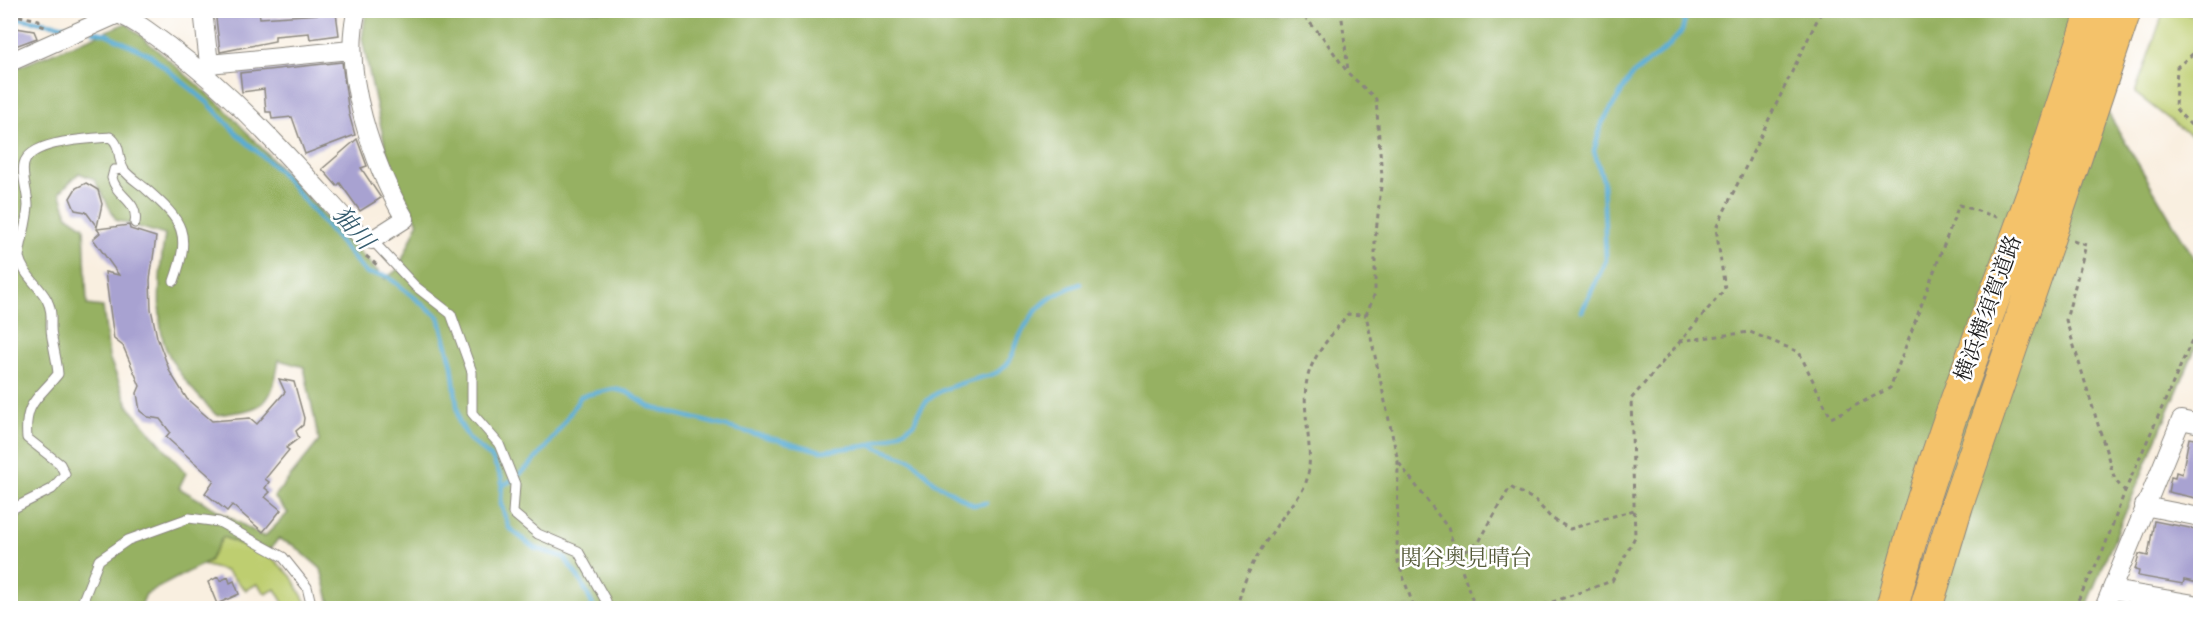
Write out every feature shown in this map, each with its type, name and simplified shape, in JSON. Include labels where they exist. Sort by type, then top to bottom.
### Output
[{"type":"highway","name":"横浜横須賀道路","points":[[1892,609],[1908,544],[1952,413],[2009,227],[2046,157],[2093,10]]},
{"type":"highway","name":"横浜横須賀道路","points":[[1926,609],[1960,494],[2056,240],[2125,10]]},
{"type":"street","points":[[203,10],[208,70]]},
{"type":"street","points":[[10,62],[117,12],[138,22],[208,70],[359,234],[372,240],[405,219],[380,172],[367,130],[351,50],[357,10]]},
{"type":"street","points":[[208,70],[351,50]]},
{"type":"street","points":[[2104,609],[2181,420],[2200,424]]},
{"type":"street","points":[[2145,506],[2200,517]]},
{"type":"street","points":[[2112,590],[2200,605]]},
{"type":"lane","points":[[10,510],[52,489],[65,474],[60,464],[27,438],[26,420],[31,403],[58,374],[57,352],[51,328],[53,316],[47,300],[21,266],[19,257],[28,206],[24,164],[31,153],[39,148],[110,137],[115,140],[123,169],[172,212],[181,229],[184,253],[174,281]]},
{"type":"lane","points":[[123,169],[114,170],[111,178],[119,193],[132,202],[136,209],[135,223]]},
{"type":"lane","points":[[372,240],[415,286],[451,314],[472,372],[472,413],[499,444],[515,484],[513,513],[538,534],[578,551],[606,601],[607,609]]},
{"type":"lane","points":[[80,609],[99,560],[128,540],[189,518],[219,522],[283,556],[307,587],[312,609]]},
{"type":"path","points":[[1298,10],[1322,36],[1348,73],[1376,99],[1382,177],[1375,242],[1375,293],[1366,315],[1398,461],[1397,559],[1414,609]]},
{"type":"path","points":[[1341,10],[1348,73]]},
{"type":"path","points":[[1535,609],[1612,581],[1635,537],[1631,399],[1725,289],[1716,228],[1822,10]]},
{"type":"path","points":[[10,14],[39,20],[39,25]]},
{"type":"path","points":[[2200,48],[2177,67],[2175,108],[2200,135]]},
{"type":"path","points":[[1680,341],[1750,333],[1799,352],[1832,417],[1890,388],[1959,205],[2009,227]]},
{"type":"path","points":[[2056,240],[2086,245],[2066,320],[2115,480],[2125,491]]},
{"type":"path","points":[[1237,609],[1242,582],[1253,561],[1304,486],[1309,471],[1305,406],[1309,372],[1318,353],[1347,314],[1366,315]]},
{"type":"path","points":[[2074,609],[2103,551],[2125,491],[2200,322]]},
{"type":"path","points":[[1398,461],[1448,528],[1475,609]]},
{"type":"path","points":[[1458,557],[1479,542],[1510,487],[1535,500],[1551,518],[1570,529],[1634,510]]},
{"type":"green space","name":"関谷奥見晴台","points":[[366,11],[2078,11],[2070,49],[2200,268],[2200,337],[2085,608],[331,608],[321,569],[293,545],[278,539],[266,555],[223,537],[209,561],[146,594],[140,608],[11,608],[11,70],[126,23],[224,108],[385,279],[398,269],[418,223],[388,160],[362,39]],"holes":[[[79,173],[94,179],[116,220],[165,235],[160,324],[166,349],[182,376],[216,415],[245,411],[262,404],[272,388],[279,360],[304,367],[319,441],[274,497],[288,513],[264,537],[179,488],[186,473],[129,407],[109,357],[103,307],[87,305],[84,227],[68,216],[60,192]]]},
{"type":"green space","points":[[2164,11],[2182,11],[2200,20],[2200,143],[2135,93]]},
{"type":"green space","points":[[222,536],[270,556],[291,576],[309,608],[286,608],[275,589],[266,594],[257,584],[246,590],[226,571],[202,565],[209,561]]},
{"type":"building","points":[[215,10],[234,10],[234,14],[259,11],[260,18],[336,13],[339,35],[310,39],[309,33],[275,36],[275,41],[220,52]]},
{"type":"building","points":[[10,27],[34,31],[37,38],[10,48]]},
{"type":"building","points":[[342,62],[349,114],[355,135],[305,154],[292,117],[272,119],[271,112],[266,112],[264,89],[242,92],[240,73]]},
{"type":"building","points":[[357,139],[367,166],[361,168],[381,198],[360,211],[340,183],[337,186],[322,169]]},
{"type":"building","points":[[86,183],[98,190],[102,204],[97,227],[86,212],[75,210],[70,198],[76,188]]},
{"type":"building","points":[[129,225],[130,229],[156,237],[150,280],[151,309],[157,337],[170,372],[187,399],[212,421],[250,418],[257,424],[285,392],[279,379],[294,382],[304,418],[303,425],[296,431],[299,438],[286,448],[289,450],[265,479],[269,482],[265,488],[270,492],[265,497],[281,510],[263,532],[232,505],[227,511],[205,493],[214,480],[166,437],[170,432],[160,419],[148,417],[140,411],[137,393],[140,386],[123,346],[114,339],[105,272],[119,275],[93,239],[100,233],[97,229]]},
{"type":"building","points":[[2189,438],[2200,440],[2200,477],[2196,498],[2168,492],[2171,477],[2175,478],[2176,472],[2182,474]]},
{"type":"building","points":[[2154,521],[2200,530],[2199,583],[2184,580],[2183,584],[2138,576],[2139,571],[2135,570],[2139,554],[2148,556]]},
{"type":"building","points":[[218,577],[220,581],[228,577],[230,583],[234,581],[239,594],[217,604],[208,582]]},
{"type":"waterway","points":[[1582,311],[1606,260],[1603,180],[1594,151],[1602,123],[1632,75],[1668,47],[1682,31],[1688,10]]},
{"type":"waterway","name":"㹨川","points":[[10,17],[73,27]]},
{"type":"waterway","name":"㹨川","points":[[93,31],[106,34],[150,55],[208,103],[235,132],[279,171],[366,273],[387,276],[439,317],[452,365],[459,422],[469,439],[492,458],[502,479],[501,504],[509,528],[534,548],[564,557],[582,583],[594,608]]},
{"type":"waterway","points":[[502,486],[537,458],[581,396],[614,389],[627,392],[650,407],[821,451],[866,446],[890,438],[914,424],[924,404],[940,392],[993,374],[1004,367],[1011,358],[1027,323],[1039,308],[1053,296],[1080,284]]},
{"type":"waterway","points":[[869,445],[912,460],[934,482],[973,505],[986,503]]}]
